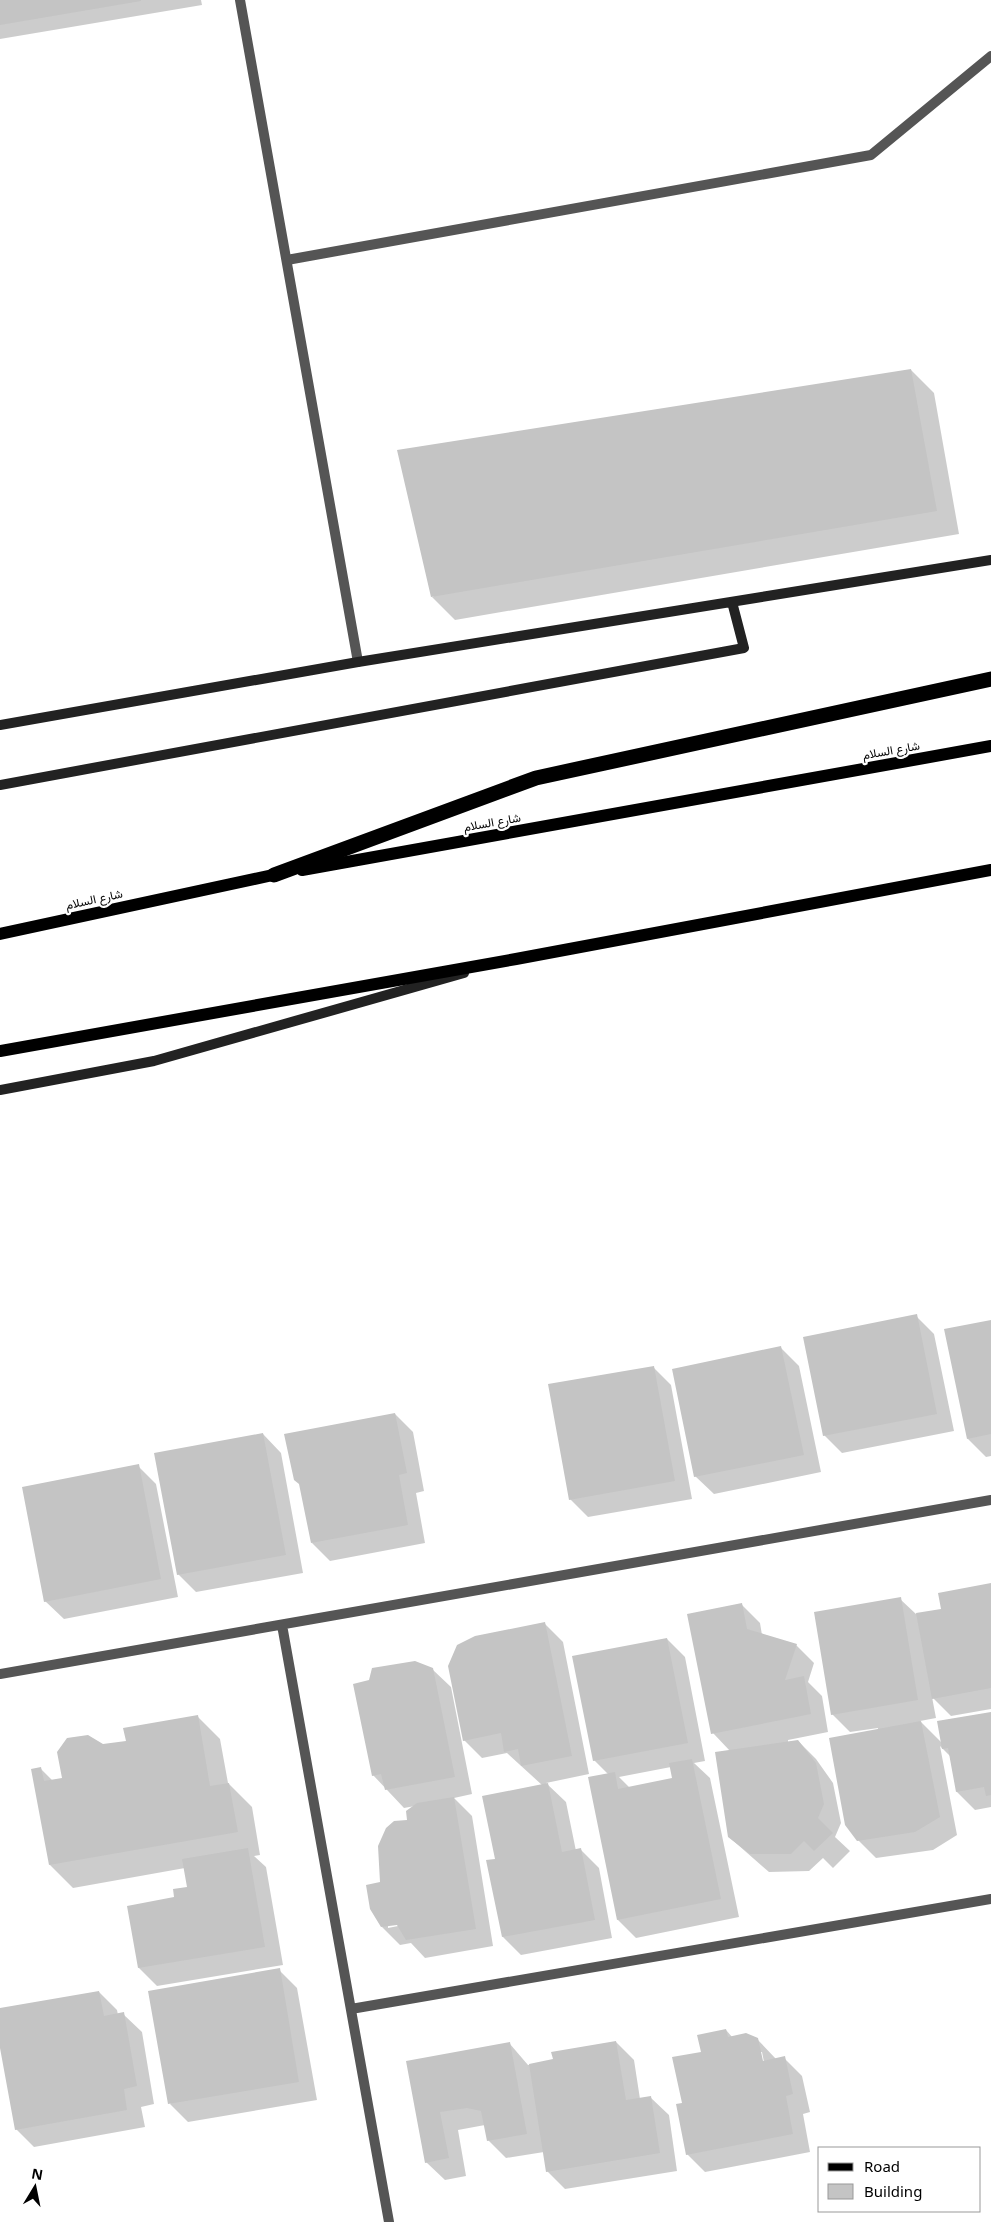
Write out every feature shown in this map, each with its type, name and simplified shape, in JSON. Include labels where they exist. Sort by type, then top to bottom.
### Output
[{"type":"highway","points":[[274,875],[536,778],[991,678]]},
{"type":"main road","points":[[0,725],[358,662],[991,560]]},
{"type":"main road","points":[[0,785],[744,648],[732,602]]},
{"type":"main road","name":"شارع السلام","points":[[0,934],[274,875],[991,746]]},
{"type":"main road","points":[[0,1050],[516,959],[991,870]]},
{"type":"main road","points":[[0,1090],[154,1061],[516,959]]},
{"type":"street","points":[[240,0],[358,662]]},
{"type":"street","points":[[286,260],[871,155],[991,56]]},
{"type":"street","points":[[0,1674],[991,1500]]},
{"type":"street","points":[[282,1625],[389,2222]]},
{"type":"street","points":[[351,2009],[991,1900]]},
{"type":"building","points":[[0,0],[141,0],[141,1],[0,25]]},
{"type":"building","points":[[911,369],[937,511],[431,597],[397,450]]},
{"type":"building","points":[[917,1314],[937,1414],[823,1436],[803,1337]]},
{"type":"building","points":[[991,1320],[991,1434],[967,1439],[944,1329]]},
{"type":"building","points":[[781,1346],[804,1455],[694,1477],[672,1369]]},
{"type":"building","points":[[654,1366],[675,1481],[569,1500],[548,1384]]},
{"type":"building","points":[[395,1413],[407,1473],[399,1475],[408,1525],[311,1543],[299,1484],[294,1480],[284,1434]]},
{"type":"building","points":[[263,1433],[286,1555],[177,1575],[154,1453]]},
{"type":"building","points":[[139,1464],[161,1579],[44,1602],[22,1487]]},
{"type":"building","points":[[991,1583],[991,1688],[932,1699],[916,1613],[941,1609],[938,1593]]},
{"type":"building","points":[[901,1597],[918,1700],[831,1715],[814,1612]]},
{"type":"building","points":[[742,1603],[747,1629],[797,1644],[785,1680],[804,1676],[811,1714],[711,1734],[687,1614]]},
{"type":"building","points":[[545,1622],[572,1756],[521,1766],[518,1749],[504,1752],[501,1733],[463,1741],[448,1666],[457,1645],[475,1636]]},
{"type":"building","points":[[667,1638],[688,1743],[593,1761],[572,1656]]},
{"type":"building","points":[[415,1661],[433,1668],[455,1777],[385,1790],[381,1774],[372,1776],[353,1684],[369,1680],[372,1668]]},
{"type":"building","points":[[991,1712],[991,1795],[986,1796],[984,1787],[956,1792],[948,1748],[942,1749],[937,1721]]},
{"type":"building","points":[[198,1715],[210,1786],[229,1783],[238,1832],[49,1865],[31,1769],[41,1767],[44,1781],[62,1778],[57,1752],[67,1738],[88,1735],[103,1744],[126,1741],[123,1728]]},
{"type":"building","points":[[921,1721],[940,1817],[915,1832],[857,1841],[845,1825],[829,1738]]},
{"type":"building","points":[[798,1740],[816,1763],[824,1804],[818,1818],[833,1833],[814,1851],[804,1841],[791,1854],[750,1854],[728,1837],[715,1752]]},
{"type":"building","points":[[692,1759],[721,1899],[617,1920],[588,1777],[615,1772],[618,1789],[672,1778],[669,1763]]},
{"type":"building","points":[[548,1783],[562,1852],[581,1848],[595,1920],[502,1937],[486,1860],[495,1859],[482,1796]]},
{"type":"building","points":[[454,1797],[476,1929],[406,1940],[397,1925],[381,1927],[370,1909],[366,1885],[380,1882],[378,1846],[386,1828],[394,1821],[407,1820],[406,1811],[417,1803]]},
{"type":"building","points":[[248,1848],[265,1947],[138,1968],[127,1906],[174,1897],[173,1889],[187,1887],[182,1859]]},
{"type":"building","points":[[280,1968],[299,2082],[168,2104],[148,1991]]},
{"type":"building","points":[[99,1991],[104,2016],[124,2012],[137,2086],[124,2089],[127,2110],[15,2130],[0,2048],[0,2008]]},
{"type":"building","points":[[726,2029],[728,2037],[746,2033],[758,2038],[763,2061],[785,2056],[793,2094],[786,2096],[793,2134],[686,2155],[676,2104],[682,2103],[672,2057],[701,2052],[697,2035]]},
{"type":"building","points":[[616,2041],[626,2100],[651,2096],[660,2153],[546,2172],[529,2064],[553,2059],[551,2052]]},
{"type":"building","points":[[510,2042],[527,2134],[487,2141],[481,2111],[467,2108],[440,2112],[449,2158],[425,2163],[406,2061]]}]
